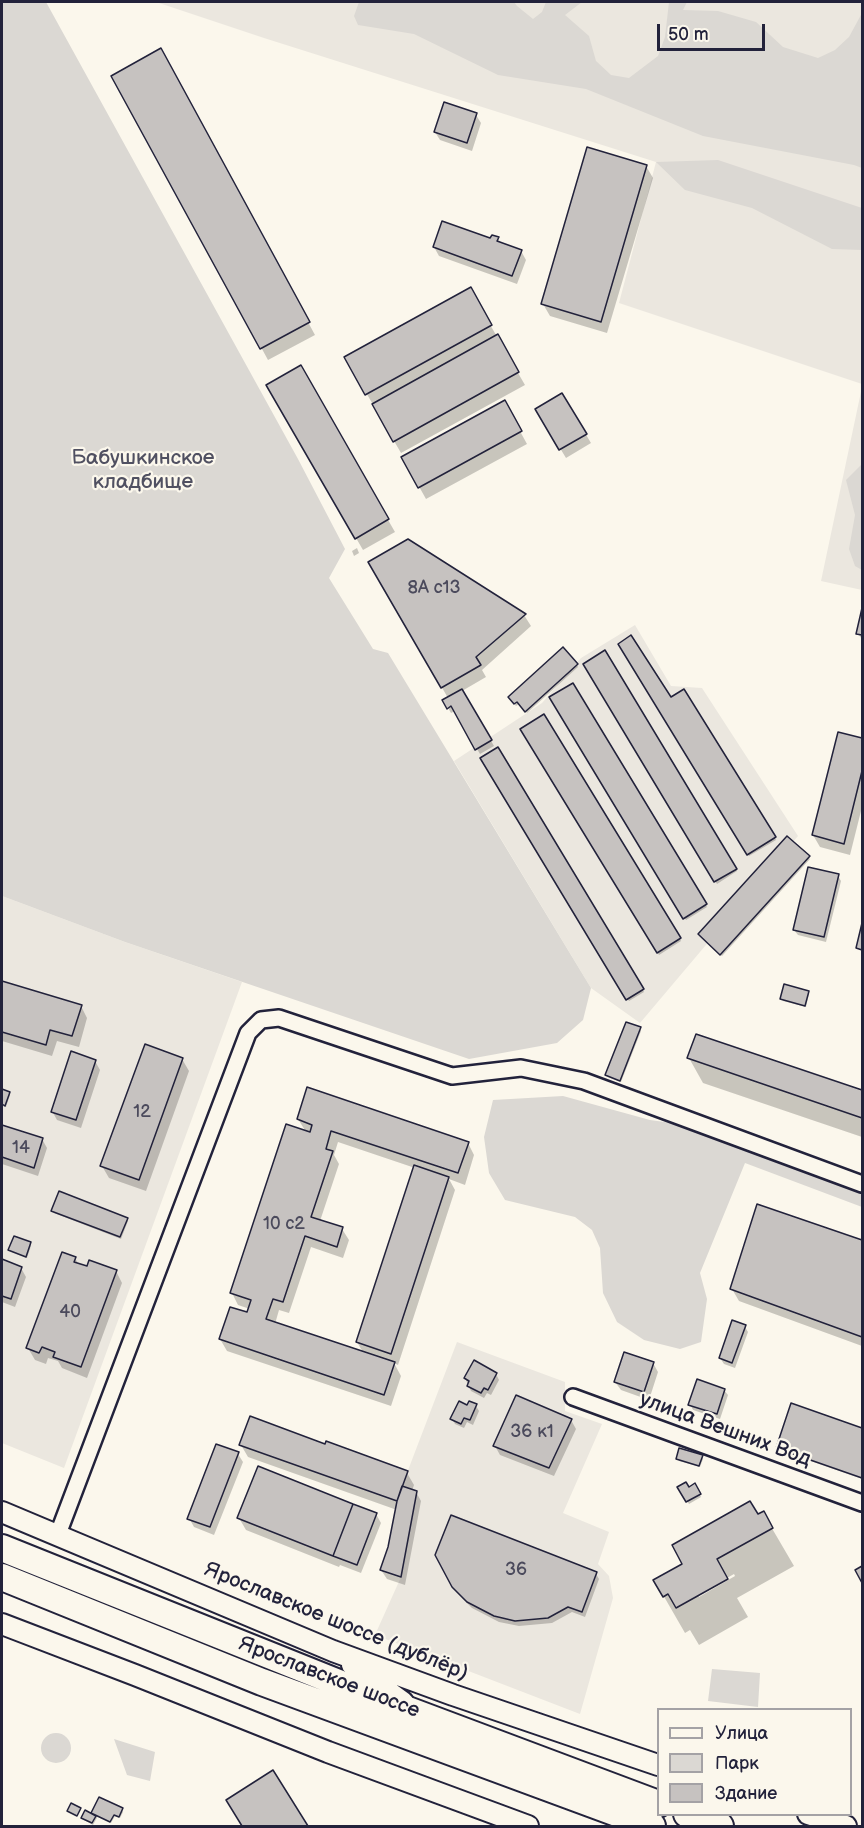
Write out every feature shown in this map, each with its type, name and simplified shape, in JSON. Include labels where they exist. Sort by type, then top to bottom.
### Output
[{"type":"main road","name":"Ярославское шоссе","points":[[2,1548],[420,1714],[657,1804]]},
{"type":"main road","name":"Ярославское шоссе","points":[[2,1577],[262,1682],[652,1827]]},
{"type":"main road","points":[[690,1816],[720,1827]]},
{"type":"street","points":[[58,1534],[248,1033],[261,1020],[279,1018],[452,1076],[521,1068],[584,1081],[862,1184]]},
{"type":"street","name":"улица Вешних Вод","points":[[573,1397],[862,1503]]},
{"type":"street","name":"Ярославское шоссе (дублёр)","points":[[2,1512],[333,1651],[657,1765]]},
{"type":"street","points":[[2,1624],[135,1674],[328,1752],[528,1827]]},
{"type":"street","points":[[333,1651],[420,1714]]},
{"type":"street","points":[[811,1816],[846,1827]]},
{"type":"shaded area","points":[[156,2],[862,2],[862,384],[619,303],[656,162]]},
{"type":"shaded area","points":[[862,387],[862,590],[821,581]]},
{"type":"shaded area","points":[[635,625],[671,686],[702,688],[798,836],[640,1023],[591,988],[454,761],[542,703],[581,658]]},
{"type":"shaded area","points":[[2,896],[125,942],[242,982],[64,1468],[2,1443]]},
{"type":"shaded area","points":[[457,1342],[565,1382],[565,1411],[602,1424],[563,1513],[609,1532],[598,1564],[609,1576],[613,1598],[580,1714],[375,1635],[401,1577],[417,1491],[402,1486]]},
{"type":"green space","name":"Бабушкинское кладбище","points":[[2,2],[46,2],[298,459],[345,549],[329,578],[373,649],[388,653],[591,988],[583,1020],[557,1043],[469,1059],[125,942],[2,896]]},
{"type":"green space","points":[[359,2],[514,2],[533,19],[542,12],[546,2],[582,2],[565,15],[589,36],[596,61],[611,75],[629,78],[658,56],[665,37],[669,2],[687,2],[683,10],[718,11],[756,22],[783,47],[818,58],[835,50],[849,37],[862,13],[862,168],[703,136],[586,89],[498,75],[414,34],[358,25],[354,16]]},
{"type":"green space","points":[[718,160],[862,208],[862,250],[832,249],[752,208],[685,190],[656,162]]},
{"type":"green space","points":[[862,464],[862,570],[855,566],[849,549],[855,515],[846,480]]},
{"type":"green space","points":[[563,1096],[650,1120],[694,1126],[862,1188],[862,1207],[745,1163],[700,1273],[707,1299],[701,1342],[680,1349],[644,1340],[617,1322],[603,1293],[600,1248],[592,1230],[575,1217],[505,1200],[489,1173],[484,1137],[493,1100]]},
{"type":"green space","points":[[712,1669],[760,1673],[758,1707],[708,1701]]},
{"type":"green space","points":[[56,1733],[66,1738],[71,1748],[66,1758],[56,1763],[46,1758],[41,1748],[46,1738]]},
{"type":"green space","points":[[114,1739],[155,1752],[150,1781],[127,1775]]},
{"type":"building","points":[[161,48],[310,322],[260,349],[111,76]]},
{"type":"building","points":[[444,102],[477,113],[467,143],[434,132]]},
{"type":"building","points":[[587,147],[647,165],[601,322],[541,304]]},
{"type":"building","points":[[442,221],[490,238],[492,235],[499,237],[497,241],[522,250],[512,276],[433,247]]},
{"type":"building","points":[[471,287],[492,325],[365,395],[344,357]]},
{"type":"building","points":[[498,334],[519,372],[393,442],[372,404]]},
{"type":"building","points":[[301,365],[389,519],[355,539],[266,385]]},
{"type":"building","points":[[562,393],[587,434],[559,450],[535,409]]},
{"type":"building","points":[[505,400],[522,431],[418,488],[401,457]]},
{"type":"building","points":[[408,539],[526,614],[476,657],[481,665],[441,688],[368,562]]},
{"type":"building","points":[[862,608],[862,635],[856,634]]},
{"type":"building","points":[[631,635],[671,697],[684,689],[776,837],[747,855],[618,644]]},
{"type":"building","points":[[563,647],[578,664],[525,712],[517,702],[514,704],[508,697]]},
{"type":"building","points":[[605,650],[737,869],[714,882],[583,664]]},
{"type":"building","points":[[573,683],[707,904],[683,919],[549,697]]},
{"type":"building","points":[[462,689],[492,740],[475,750],[451,706],[447,709],[442,700]]},
{"type":"building","points":[[544,714],[681,938],[657,953],[520,729]]},
{"type":"building","points":[[838,732],[862,738],[862,771],[844,844],[812,835]]},
{"type":"building","points":[[498,747],[644,989],[626,1000],[480,758]]},
{"type":"building","points":[[787,836],[810,856],[720,955],[698,934]]},
{"type":"building","points":[[808,867],[839,874],[824,937],[793,930]]},
{"type":"building","points":[[862,923],[862,950],[856,948]]},
{"type":"building","points":[[2,981],[82,1005],[72,1036],[50,1030],[46,1045],[2,1032]]},
{"type":"building","points":[[784,984],[809,991],[805,1006],[780,999]]},
{"type":"building","points":[[626,1022],[641,1027],[620,1081],[605,1075]]},
{"type":"building","points":[[696,1034],[862,1090],[862,1118],[687,1058]]},
{"type":"building","points":[[145,1044],[183,1058],[139,1180],[100,1166]]},
{"type":"building","points":[[71,1051],[96,1060],[76,1120],[51,1112]]},
{"type":"building","points":[[307,1087],[469,1142],[458,1173],[331,1131],[326,1149],[333,1151],[311,1217],[343,1227],[337,1247],[305,1236],[283,1302],[273,1299],[266,1319],[395,1362],[384,1395],[219,1339],[230,1307],[247,1312],[251,1300],[230,1293],[286,1124],[310,1132],[312,1125],[297,1119]]},
{"type":"building","points":[[2,1089],[10,1092],[5,1106],[2,1104]]},
{"type":"building","points":[[2,1125],[43,1138],[34,1168],[2,1157]]},
{"type":"building","points":[[414,1165],[449,1177],[391,1354],[356,1342]]},
{"type":"building","points":[[59,1191],[128,1218],[120,1237],[51,1211]]},
{"type":"building","points":[[757,1204],[862,1240],[862,1337],[730,1289]]},
{"type":"building","points":[[14,1236],[31,1242],[26,1257],[8,1250]]},
{"type":"building","points":[[62,1252],[76,1257],[74,1262],[87,1266],[89,1260],[117,1270],[81,1367],[53,1357],[55,1352],[42,1347],[39,1353],[26,1348]]},
{"type":"building","points":[[2,1259],[22,1267],[11,1299],[2,1296]]},
{"type":"building","points":[[732,1320],[746,1325],[732,1363],[719,1358]]},
{"type":"building","points":[[624,1352],[654,1362],[644,1392],[614,1382]]},
{"type":"building","points":[[474,1360],[497,1373],[488,1390],[484,1388],[481,1393],[467,1386],[469,1381],[464,1378]]},
{"type":"building","points":[[697,1379],[725,1389],[717,1414],[688,1405]]},
{"type":"building","points":[[516,1395],[572,1419],[549,1468],[493,1446]]},
{"type":"building","points":[[459,1401],[467,1405],[469,1401],[477,1404],[470,1420],[464,1418],[461,1424],[450,1419]]},
{"type":"building","points":[[791,1403],[862,1428],[862,1478],[776,1448]]},
{"type":"building","points":[[250,1416],[408,1471],[397,1501],[239,1445]]},
{"type":"building","points":[[216,1444],[239,1452],[210,1527],[187,1519]]},
{"type":"building","points":[[679,1448],[703,1455],[699,1466],[676,1459]]},
{"type":"building","points":[[258,1466],[353,1504],[333,1556],[237,1518]]},
{"type":"building","points":[[686,1482],[689,1487],[695,1483],[701,1494],[686,1502],[677,1487]]},
{"type":"building","points":[[402,1486],[417,1491],[401,1577],[380,1570],[388,1547]]},
{"type":"building","points":[[750,1501],[758,1514],[764,1511],[773,1528],[717,1559],[728,1579],[676,1608],[668,1594],[663,1597],[653,1580],[682,1564],[672,1545]]},
{"type":"building","points":[[353,1504],[377,1513],[357,1565],[333,1556]]},
{"type":"building","points":[[451,1515],[597,1572],[582,1612],[568,1607],[548,1618],[515,1621],[494,1616],[467,1602],[452,1587],[435,1555]]},
{"type":"building","points":[[862,1566],[862,1583],[855,1570]]},
{"type":"building","points":[[273,1770],[308,1826],[242,1826],[226,1800]]},
{"type":"building","points":[[99,1797],[123,1808],[119,1817],[114,1815],[110,1822],[91,1813]]},
{"type":"building","points":[[71,1803],[81,1808],[77,1816],[67,1811]]},
{"type":"building","points":[[85,1810],[96,1816],[92,1823],[81,1818]]}]
